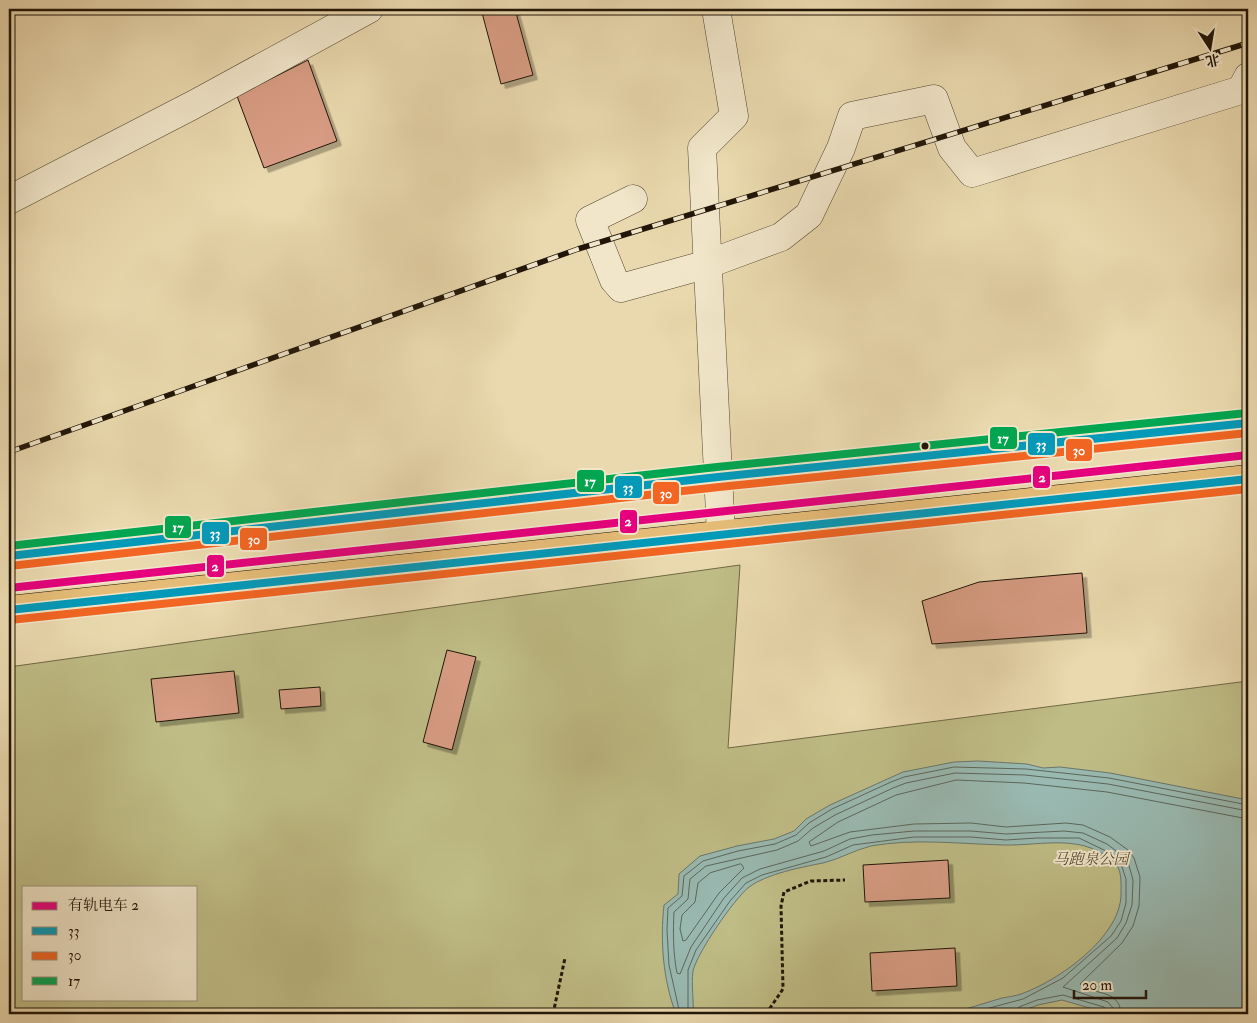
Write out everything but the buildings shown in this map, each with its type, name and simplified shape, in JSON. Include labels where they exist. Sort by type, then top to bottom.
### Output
[{"type":"main road","points":[[9,556],[718,477],[1248,423]]},
{"type":"main road","points":[[9,610],[1248,479]]},
{"type":"street","points":[[9,200],[193,105],[369,9]]},
{"type":"street","points":[[716,9],[734,116],[702,148],[721,534]]},
{"type":"street","points":[[633,199],[590,220],[614,280],[621,288],[708,264],[781,237],[809,215],[841,148],[852,116],[934,99],[952,148],[972,173],[1241,90],[1248,77]]},
{"type":"path","points":[[766,1014],[783,989],[781,906],[784,892],[811,881],[844,880]]},
{"type":"path","points":[[553,1014],[565,958]]},
{"type":"green space","name":"马跑泉公园","points":[[740,565],[728,748],[1248,681],[1248,1014],[9,1014],[9,667]]},
{"type":"water","points":[[978,761],[1110,773],[1248,800],[1248,1014],[1110,1014],[1062,1000],[1038,1005],[1014,1014],[949,1014],[1002,998],[1019,995],[1036,988],[1069,968],[1085,955],[1111,926],[1118,910],[1121,894],[1120,874],[1116,864],[1103,854],[1076,844],[1004,845],[904,842],[871,846],[829,861],[765,878],[749,887],[734,903],[717,927],[696,963],[692,976],[693,1014],[676,1014],[665,974],[662,932],[664,905],[678,894],[679,874],[700,856],[774,839],[794,831],[806,819],[830,805],[903,772],[954,762]]},
{"type":"railway","points":[[9,452],[578,249],[1248,43]]},
{"type":"tram line","name":"2","points":[[9,588],[1248,455]]},
{"type":"transit line","name":"17","points":[[9,546],[717,467],[1247,413]]},
{"type":"transit line","name":"33","points":[[9,556],[718,477],[1248,423]]},
{"type":"transit line","name":"30","points":[[10,566],[719,487],[1248,433]]},
{"type":"transit line","name":"33","points":[[9,610],[1248,479]]},
{"type":"transit line","name":"30","points":[[10,620],[1248,489]]}]
